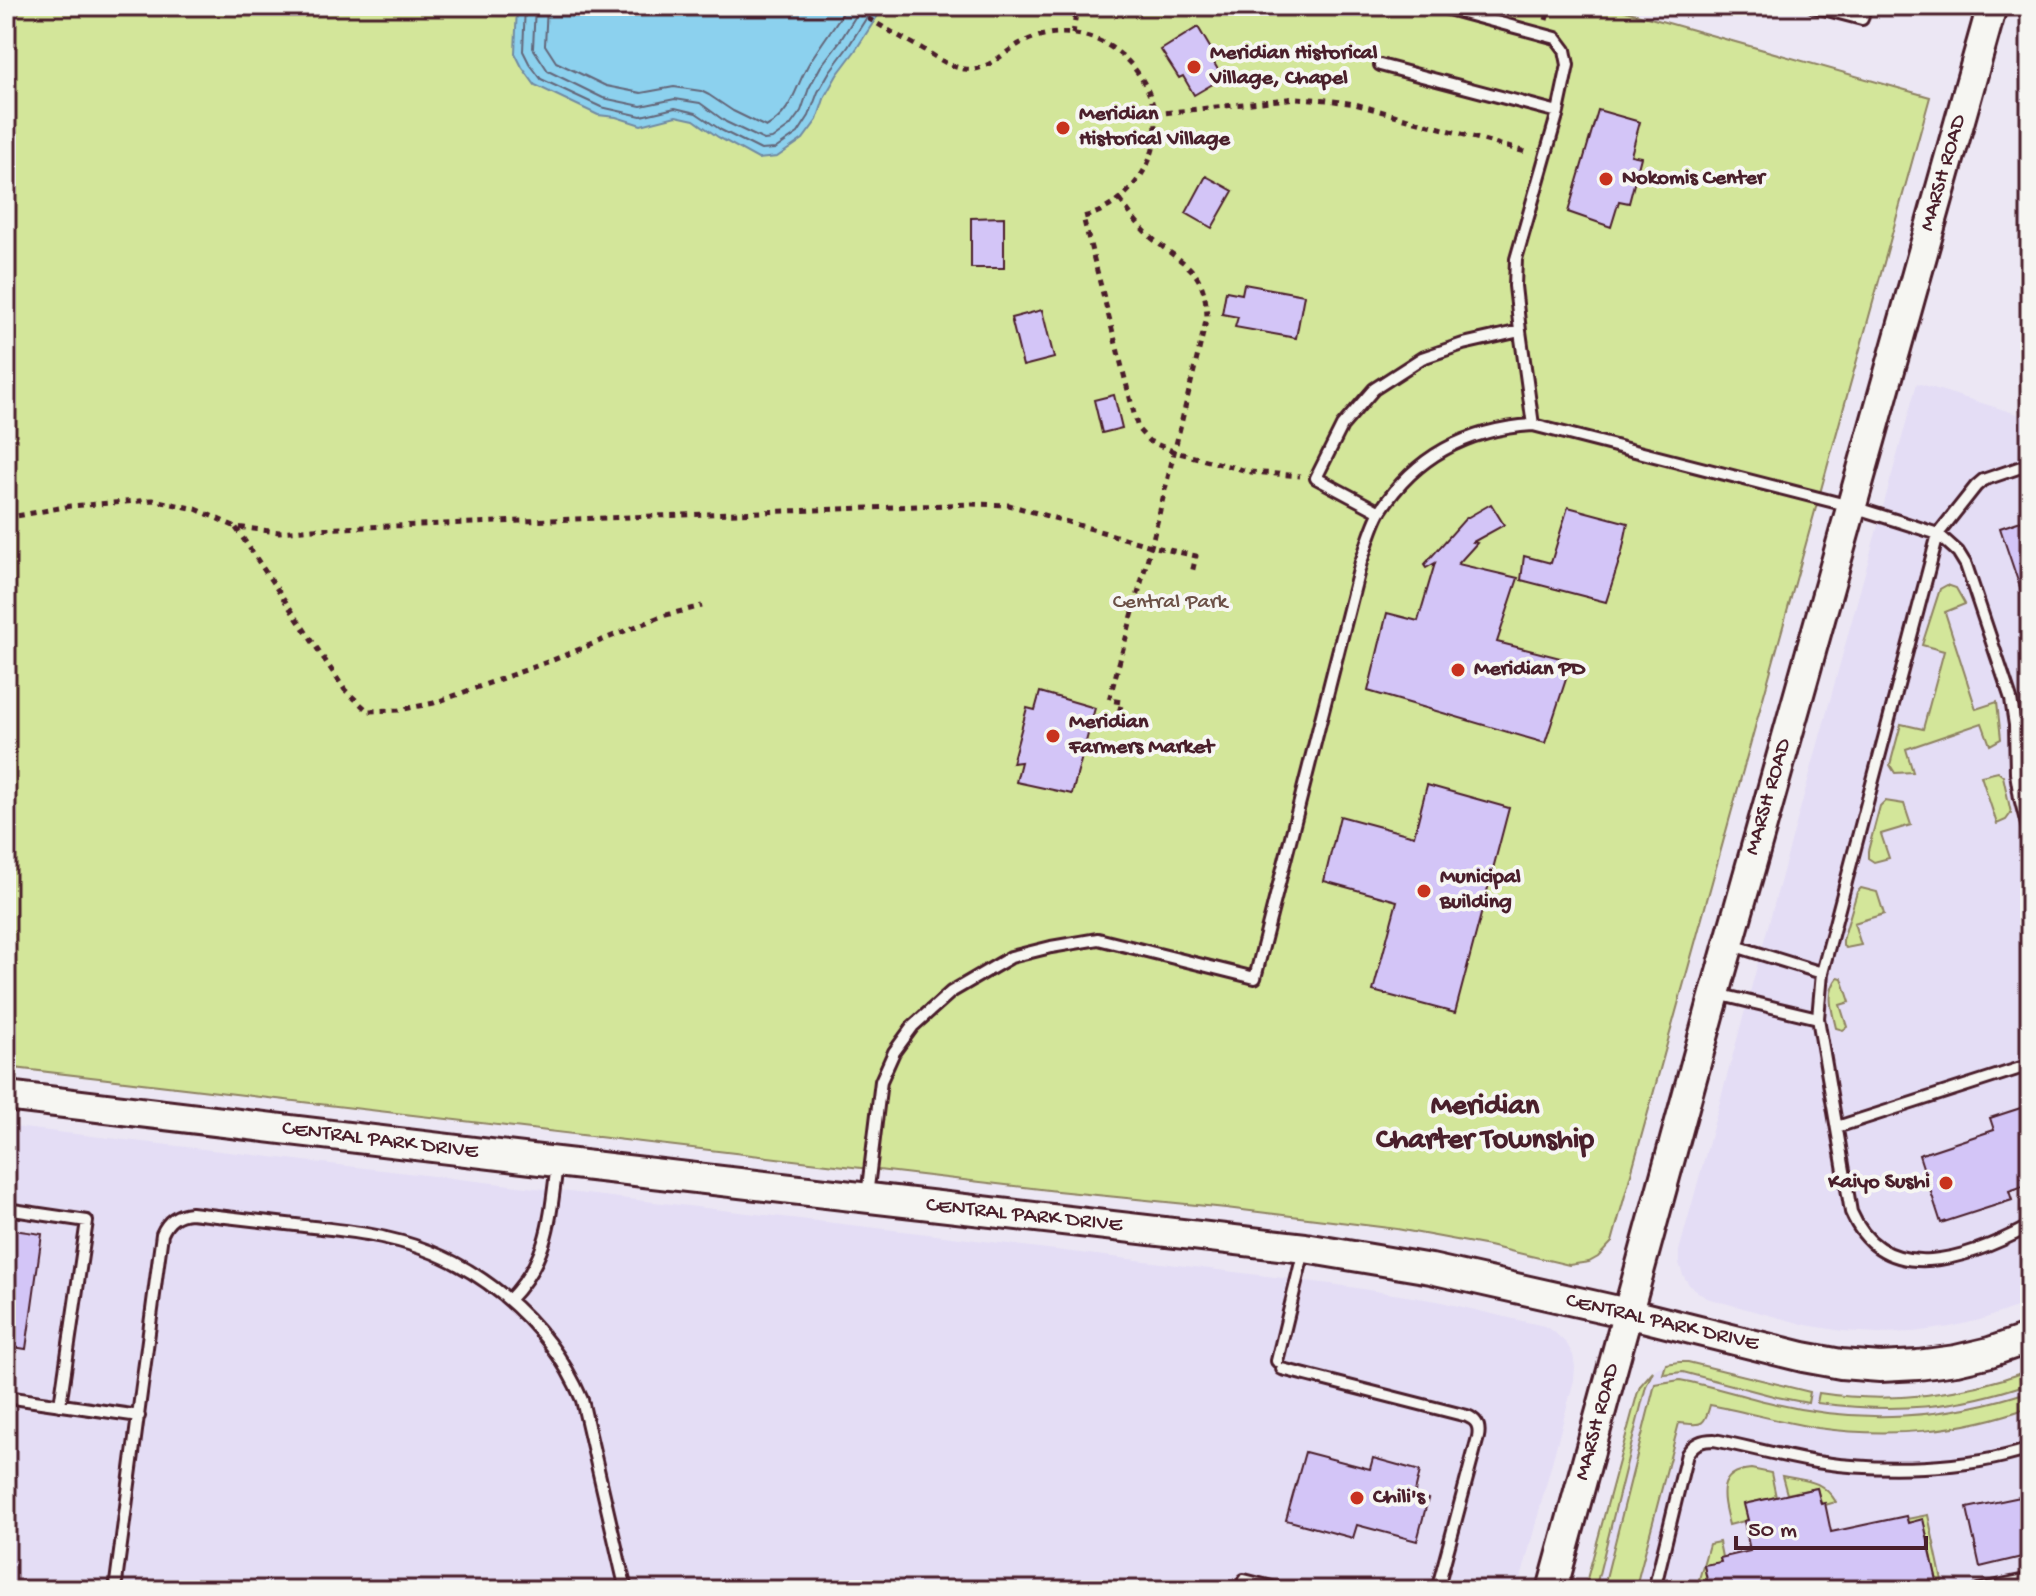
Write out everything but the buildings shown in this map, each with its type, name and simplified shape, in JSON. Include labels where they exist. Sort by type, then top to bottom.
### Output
[{"type":"street","name":"MARSH ROAD","points":[[1552,1590],[1728,944],[1992,6]]},
{"type":"street","name":"CENTRAL PARK DRIVE","points":[[6,1096],[1305,1248],[1431,1269],[1841,1364],[1880,1367],[1956,1360],[2030,1338]]},
{"type":"lane","points":[[1437,6],[1556,38],[1565,50],[1568,65],[1558,112],[1516,259],[1515,286],[1533,425]]},
{"type":"lane","points":[[1812,6],[1862,19],[1865,6]]},
{"type":"lane","points":[[1380,65],[1558,112]]},
{"type":"lane","points":[[1380,512],[1316,478],[1342,426],[1374,389],[1422,358],[1463,344],[1520,331]]},
{"type":"lane","points":[[867,1198],[881,1081],[894,1052],[913,1026],[951,992],[1011,957],[1098,939],[1255,978],[1361,562],[1380,512],[1407,476],[1442,449],[1479,433],[1533,425],[1850,506],[1938,534],[1958,552],[1966,565],[2011,699],[2016,773],[2030,836]]},
{"type":"lane","points":[[2030,464],[1983,480],[1938,534],[1822,973],[1818,1018],[1851,1212],[1871,1242],[1893,1256],[1920,1261],[1964,1254],[2030,1226]]},
{"type":"lane","points":[[1728,944],[1822,973]]},
{"type":"lane","points":[[1715,993],[1818,1018]]},
{"type":"lane","points":[[1837,1127],[2030,1065]]},
{"type":"lane","points":[[509,1300],[531,1275],[543,1246],[557,1162]]},
{"type":"lane","points":[[6,1209],[87,1221],[60,1405]]},
{"type":"lane","points":[[115,1590],[162,1234],[169,1222],[191,1213],[387,1238],[442,1257],[509,1300],[540,1329],[571,1374],[582,1400],[626,1590]]},
{"type":"lane","points":[[1305,1248],[1280,1365],[1467,1416],[1477,1424],[1478,1437],[1437,1590]]},
{"type":"lane","points":[[6,1397],[139,1416]]},
{"type":"lane","points":[[1654,1590],[1687,1454],[1697,1443],[1714,1440],[1815,1461],[1893,1467],[1967,1462],[2030,1449]]},
{"type":"lane","points":[[1978,1590],[2030,1579]]},
{"type":"lane","points":[[1244,1580],[1284,1590]]},
{"type":"path","points":[[847,6],[944,62],[965,69],[988,64],[1036,37],[1060,32],[1099,41],[1128,59],[1147,87],[1154,114],[1153,150],[1138,180],[1120,200],[1083,217],[1138,429],[1149,441],[1175,452],[1251,472],[1316,478]]},
{"type":"path","points":[[1073,34],[1077,6]]},
{"type":"path","points":[[1154,114],[1296,98],[1327,100],[1355,104],[1546,158]]},
{"type":"path","points":[[1094,727],[1115,726],[1122,702],[1109,700],[1153,539],[1207,317],[1203,288],[1196,276],[1183,260],[1151,238],[1120,200]]},
{"type":"path","points":[[6,518],[70,506],[153,500],[196,509],[236,527],[279,532],[1009,505],[1196,556],[1192,573]]},
{"type":"path","points":[[236,527],[345,690],[368,711],[399,710],[434,703],[662,616],[702,606]]},
{"type":"shaded area","points":[[1917,383],[2030,418],[2030,1302],[1950,1327],[1914,1332],[1842,1331],[1806,1325],[1706,1298],[1690,1286],[1683,1275],[1679,1251]]},
{"type":"shaded area","points":[[6,1126],[919,1233],[1331,1284],[1437,1301],[1544,1326],[1553,1331],[1567,1344],[1573,1355],[1574,1380],[1518,1590],[6,1590]]},
{"type":"shaded area","points":[[1688,1362],[1796,1389],[1836,1396],[1878,1398],[1916,1397],[1956,1391],[2030,1370],[2030,1590],[1584,1590],[1640,1386],[1659,1367]]},
{"type":"green space","name":"Central Park","points":[[6,6],[1608,6],[1930,97],[1612,1242],[1589,1262],[1569,1265],[1397,1229],[6,1067]]},
{"type":"green space","points":[[1947,585],[1956,588],[1965,604],[1945,612],[1976,709],[1997,702],[2001,739],[1990,745],[1982,723],[1906,749],[1913,772],[1895,773],[1890,765],[1901,724],[1923,729],[1944,651],[1922,645],[1940,589]]},
{"type":"green space","points":[[1998,772],[2003,776],[2011,813],[2006,820],[1997,824],[1981,776]]},
{"type":"green space","points":[[1885,801],[1904,804],[1911,825],[1881,834],[1889,858],[1874,862],[1868,858],[1868,851],[1880,806]]},
{"type":"green space","points":[[1861,888],[1877,892],[1884,914],[1854,923],[1861,945],[1846,948],[1843,940],[1857,892]]},
{"type":"green space","points":[[1838,977],[1842,978],[1850,1002],[1840,1005],[1847,1027],[1843,1030],[1836,1028],[1831,1002],[1832,989]]},
{"type":"green space","points":[[1679,1362],[1810,1392],[1808,1403],[1683,1372],[1663,1374],[1666,1364]]},
{"type":"green space","points":[[2030,1370],[2030,1383],[1950,1403],[1872,1408],[1817,1403],[1819,1393],[1872,1398],[1926,1395],[1979,1386]]},
{"type":"green space","points":[[1653,1371],[1646,1386],[1595,1590],[1584,1590],[1637,1395],[1640,1386]]},
{"type":"green space","points":[[1680,1380],[1776,1404],[1840,1414],[1904,1416],[1936,1413],[1968,1408],[2030,1391],[2030,1407],[1952,1427],[1871,1432],[1818,1428],[1710,1405],[1706,1418],[1700,1423],[1679,1423],[1635,1590],[1603,1590],[1655,1384]]},
{"type":"green space","points":[[1751,1469],[1771,1473],[1776,1497],[1745,1504],[1748,1520],[1729,1525],[1724,1497],[1726,1481],[1739,1471]]},
{"type":"green space","points":[[1782,1476],[1819,1485],[1836,1502],[1821,1504],[1817,1488],[1787,1494]]},
{"type":"green space","points":[[1928,1515],[1944,1590],[1939,1590],[1923,1520],[1908,1523],[1907,1519]]},
{"type":"green space","points":[[1719,1542],[1721,1562],[1704,1566],[1709,1590],[1696,1590],[1709,1544]]},
{"type":"water","points":[[517,6],[884,6],[837,75],[825,96],[817,120],[803,139],[777,157],[758,159],[694,120],[676,116],[641,125],[598,115],[535,85],[515,53]]},
{"type":"place","name":"Meridian Historical Village, Chapel","points":[[1194,67]]},
{"type":"place","name":"Meridian Historical Village","points":[[1063,128]]},
{"type":"place","name":"Nokomis Center","points":[[1606,179]]},
{"type":"place","name":"Meridian PD","points":[[1458,670]]},
{"type":"place","name":"Meridian Farmers Market","points":[[1053,736]]},
{"type":"place","name":"Municipal Building","points":[[1424,891]]},
{"type":"place","name":"Kaiyo Sushi","points":[[1946,1183]]},
{"type":"place","name":"Chili's","points":[[1357,1498]]},
{"type":"district","name":"Meridian Charter Township","points":[[1485,1124]]}]
